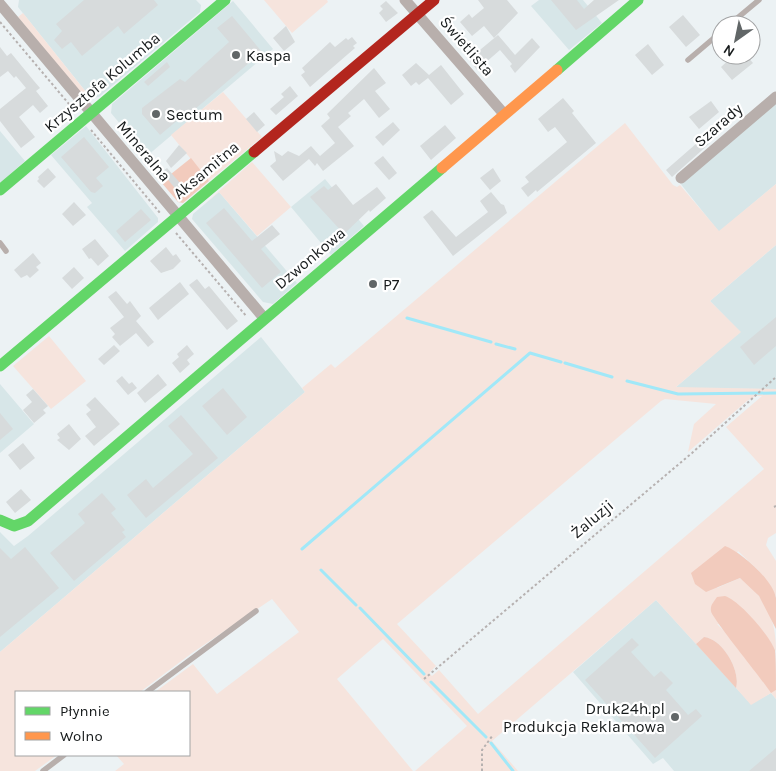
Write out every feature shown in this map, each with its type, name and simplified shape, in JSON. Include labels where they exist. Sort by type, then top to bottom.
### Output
[{"type":"street","name":"Krzysztofa Kolumba","points":[[0,190],[225,0]]},
{"type":"street","name":"Świetlista","points":[[405,0],[504,114]]},
{"type":"street","name":"Aksamitna","points":[[0,366],[434,0]]},
{"type":"street","name":"Dzwonkowa","points":[[0,520],[12,527],[24,524],[638,0]]},
{"type":"street","name":"Mineralna","points":[[3,4],[91,113],[264,318]]},
{"type":"street","name":"Szarady","points":[[681,178],[776,97]]},
{"type":"lane","points":[[741,15],[760,0]]},
{"type":"lane","points":[[688,60],[711,40]]},
{"type":"lane","points":[[0,243],[6,251]]},
{"type":"lane","points":[[148,691],[256,611]]},
{"type":"lane","points":[[43,771],[63,756]]},
{"type":"path","points":[[0,22],[78,115]]},
{"type":"path","points":[[89,128],[165,219]]},
{"type":"path","points":[[172,228],[247,317]]},
{"type":"path","name":"Żaluzji","points":[[424,679],[776,377]]},
{"type":"path","points":[[482,771],[482,750],[493,735]]},
{"type":"shaded area","points":[[19,0],[196,0],[201,5],[200,12],[99,97],[91,98],[18,7]]},
{"type":"shaded area","points":[[264,0],[327,0],[328,2],[292,33]]},
{"type":"shaded area","points":[[539,0],[583,0],[602,23],[569,50],[531,6]]},
{"type":"shaded area","points":[[233,1],[273,49],[147,156],[111,113],[112,104]]},
{"type":"shaded area","points":[[23,13],[86,92],[82,95],[18,17]]},
{"type":"shaded area","points":[[223,92],[262,137],[209,181],[171,135]]},
{"type":"shaded area","points":[[776,101],[776,184],[719,232],[680,183]]},
{"type":"shaded area","points":[[625,123],[673,185],[677,187],[680,185],[719,231],[776,184],[776,245],[710,301],[741,332],[676,387],[776,389],[776,533],[768,538],[766,545],[776,561],[776,596],[759,571],[738,551],[717,588],[740,578],[757,593],[768,610],[771,619],[776,639],[776,651],[763,631],[717,624],[733,640],[771,692],[776,690],[776,699],[771,693],[751,705],[736,688],[736,673],[733,665],[718,643],[704,637],[696,644],[656,600],[492,741],[518,771],[415,771],[467,726],[383,639],[337,679],[413,771],[115,771],[124,764],[117,756],[190,756],[190,691],[156,691],[193,664],[217,694],[299,632],[272,599],[192,653],[141,691],[15,691],[15,756],[56,756],[35,771],[0,771],[0,652],[305,392],[302,388],[331,364],[335,368]],"holes":[[[756,396],[762,396],[726,427],[764,469],[478,714],[439,670],[432,676],[429,673],[436,666],[397,624],[661,401],[665,399],[716,404],[694,424],[688,452],[747,401]]]},
{"type":"shaded area","points":[[86,126],[158,218],[158,222],[125,251],[87,207],[92,203],[51,155]]},
{"type":"shaded area","points":[[0,131],[25,161],[0,183]]},
{"type":"shaded area","points":[[191,158],[209,181],[183,203],[178,202],[161,182]]},
{"type":"shaded area","points":[[252,162],[291,207],[257,236],[219,192],[200,208]]},
{"type":"shaded area","points":[[325,179],[364,226],[331,255],[291,207]]},
{"type":"shaded area","points":[[219,192],[297,283],[273,304],[263,302],[192,219],[193,214]]},
{"type":"shaded area","points":[[776,245],[776,389],[675,388],[740,332],[710,301]]},
{"type":"shaded area","points":[[49,336],[86,381],[51,409],[13,366]]},
{"type":"shaded area","points":[[261,337],[305,392],[0,652],[0,532],[14,546],[28,536]]},
{"type":"shaded area","points":[[0,384],[34,424],[0,453]]},
{"type":"shaded area","points":[[725,546],[747,560],[763,575],[774,591],[776,598],[776,629],[759,596],[740,578],[706,592],[695,584],[691,573]]},
{"type":"shaded area","points":[[725,596],[738,604],[753,619],[767,636],[775,650],[776,690],[771,693],[713,616],[711,611],[712,605],[717,597]]},
{"type":"shaded area","points":[[656,600],[751,704],[771,693],[776,699],[776,771],[674,771],[663,758],[653,764],[573,672]]},
{"type":"shaded area","points":[[704,637],[718,643],[729,657],[736,673],[736,688],[696,644]]},
{"type":"building","points":[[84,0],[154,0],[158,5],[124,34],[118,26],[82,56],[71,42],[62,49],[54,40],[62,31],[56,24]]},
{"type":"building","points":[[478,0],[507,0],[518,13],[494,38],[484,26],[472,36],[460,22],[469,14],[472,18],[484,8]]},
{"type":"building","points":[[551,0],[577,0],[584,9],[594,0],[619,0],[576,30]]},
{"type":"building","points":[[386,1],[398,13],[386,22],[379,13],[383,9],[380,6]]},
{"type":"building","points":[[683,15],[700,35],[686,47],[669,27]]},
{"type":"building","points":[[232,16],[262,52],[181,121],[179,119],[160,135],[142,114],[142,108],[180,79],[185,82],[229,42],[217,28]]},
{"type":"building","points":[[286,26],[295,42],[284,51],[273,38]]},
{"type":"building","points":[[498,35],[515,55],[532,38],[540,47],[515,73],[510,66],[512,64],[500,50],[477,70],[469,59]]},
{"type":"building","points":[[352,37],[357,43],[353,46],[355,48],[310,87],[301,75],[305,72],[302,68],[330,42],[335,47],[346,38],[348,40]]},
{"type":"building","points":[[648,44],[664,65],[652,75],[635,55]]},
{"type":"building","points":[[0,47],[7,56],[11,53],[40,88],[36,91],[48,106],[40,113],[33,105],[19,117],[35,137],[21,148],[0,121],[0,109],[26,88],[16,76],[14,78],[8,71],[0,77]]},
{"type":"building","points":[[167,62],[170,67],[148,86],[144,82]]},
{"type":"building","points":[[416,63],[429,75],[441,65],[464,94],[451,105],[428,78],[419,85],[416,82],[411,86],[402,75]]},
{"type":"building","points":[[723,65],[751,65],[732,80],[721,67]]},
{"type":"building","points":[[374,68],[386,83],[375,91],[390,109],[379,118],[364,99],[348,113],[351,116],[338,127],[354,146],[323,171],[317,163],[315,166],[309,159],[283,181],[270,166],[276,161],[274,151],[282,156],[288,151],[299,156],[311,146],[320,156],[335,143],[321,126],[330,118],[327,114]]},
{"type":"building","points":[[290,86],[298,96],[276,115],[270,109],[284,97],[281,94]]},
{"type":"building","points":[[563,98],[574,111],[572,113],[596,143],[537,192],[536,190],[528,197],[521,188],[529,182],[525,177],[567,142],[555,127],[548,132],[538,119]]},
{"type":"building","points":[[711,101],[719,112],[699,129],[689,117]]},
{"type":"building","points":[[254,112],[265,125],[257,132],[246,119]]},
{"type":"building","points":[[393,122],[400,130],[383,146],[375,137]]},
{"type":"building","points":[[445,125],[456,138],[431,160],[420,146]]},
{"type":"building","points":[[705,136],[710,143],[672,177],[666,170]]},
{"type":"building","points":[[84,137],[109,167],[96,178],[103,186],[95,193],[91,192],[61,157]]},
{"type":"building","points":[[179,145],[187,153],[171,168],[166,161]]},
{"type":"building","points":[[383,156],[397,173],[389,180],[374,163]]},
{"type":"building","points":[[48,168],[56,177],[44,188],[37,181],[38,177]]},
{"type":"building","points":[[167,168],[187,191],[181,196],[162,172]]},
{"type":"building","points":[[493,168],[501,181],[490,190],[480,178]]},
{"type":"building","points":[[336,184],[353,205],[377,187],[386,198],[370,212],[369,210],[344,234],[310,197],[324,186],[328,190]]},
{"type":"building","points":[[491,192],[504,205],[507,213],[453,256],[423,217],[432,210],[456,237],[488,212],[480,201]]},
{"type":"building","points":[[74,202],[86,215],[73,226],[62,214]]},
{"type":"building","points":[[224,208],[252,241],[272,225],[280,234],[261,249],[281,272],[262,288],[206,223]]},
{"type":"building","points":[[141,209],[151,220],[125,242],[116,231]]},
{"type":"building","points":[[95,239],[109,256],[98,266],[91,258],[89,259],[82,249]]},
{"type":"building","points":[[166,247],[173,256],[176,254],[181,261],[173,269],[161,273],[150,261]]},
{"type":"building","points":[[33,253],[41,263],[36,267],[39,270],[30,278],[27,275],[21,278],[14,270]]},
{"type":"building","points":[[74,267],[84,278],[72,289],[62,278]]},
{"type":"building","points":[[197,279],[205,289],[209,286],[238,321],[227,330],[189,285]]},
{"type":"building","points":[[180,282],[189,294],[158,320],[149,308]]},
{"type":"building","points":[[116,291],[127,304],[130,301],[141,316],[136,321],[154,342],[148,347],[136,333],[120,346],[112,337],[115,334],[110,328],[124,317],[108,297]]},
{"type":"building","points":[[776,317],[776,346],[754,365],[740,347]]},
{"type":"building","points":[[114,345],[120,351],[104,365],[98,359]]},
{"type":"building","points":[[187,345],[194,354],[187,360],[190,364],[180,373],[172,363],[179,357],[177,354]]},
{"type":"building","points":[[158,374],[167,385],[145,403],[137,393]]},
{"type":"building","points":[[122,376],[129,384],[132,382],[137,388],[128,395],[116,381]]},
{"type":"building","points":[[223,388],[247,417],[227,435],[202,406]]},
{"type":"building","points":[[33,389],[48,406],[43,410],[46,413],[34,423],[23,410],[32,402],[26,395]]},
{"type":"building","points":[[95,397],[120,424],[94,446],[85,436],[96,427],[86,414],[91,410],[86,405]]},
{"type":"building","points":[[0,413],[13,429],[0,440]]},
{"type":"building","points":[[181,415],[218,458],[146,518],[127,495],[146,479],[153,488],[193,454],[168,426]]},
{"type":"building","points":[[69,424],[81,439],[69,450],[57,440],[60,438],[57,434]]},
{"type":"building","points":[[23,443],[35,458],[20,470],[8,455]]},
{"type":"building","points":[[21,489],[31,500],[15,513],[6,502]]},
{"type":"building","points":[[102,493],[116,509],[111,513],[125,530],[122,532],[126,537],[74,581],[50,553],[85,523],[78,514]]},
{"type":"building","points":[[25,547],[59,588],[0,637],[0,548],[11,559]]},
{"type":"building","points":[[632,638],[639,645],[631,652],[654,677],[661,671],[673,683],[666,690],[688,715],[696,709],[702,716],[655,758],[585,680]]},
{"type":"building","points":[[776,748],[776,771],[749,771]]},
{"type":"waterway","points":[[407,318],[491,342]]},
{"type":"waterway","points":[[496,344],[515,349]]},
{"type":"waterway","points":[[302,549],[530,353],[561,362]]},
{"type":"waterway","points":[[565,363],[612,377]]},
{"type":"waterway","points":[[627,381],[678,394],[776,393]]},
{"type":"waterway","points":[[321,570],[356,605]]},
{"type":"waterway","points":[[360,608],[424,674]]},
{"type":"waterway","points":[[431,682],[486,737]]},
{"type":"waterway","points":[[491,743],[513,771]]},
{"type":"traffic: fast","points":[[0,190],[225,0]]},
{"type":"traffic: fast","points":[[557,70],[638,0]]},
{"type":"traffic: fast","points":[[0,366],[254,152]]},
{"type":"traffic: fast","points":[[0,520],[14,526],[28,521],[442,168]]},
{"type":"traffic: slow","points":[[442,168],[557,70]]},
{"type":"traffic: jam","points":[[254,152],[434,0]]},
{"type":"place","name":"Kaspa","points":[[236,55]]},
{"type":"place","name":"Sectum","points":[[156,114]]},
{"type":"place","name":"P7","points":[[373,284]]},
{"type":"place","name":"Druk24h.pl Produkcja Reklamowa","points":[[675,717]]}]
